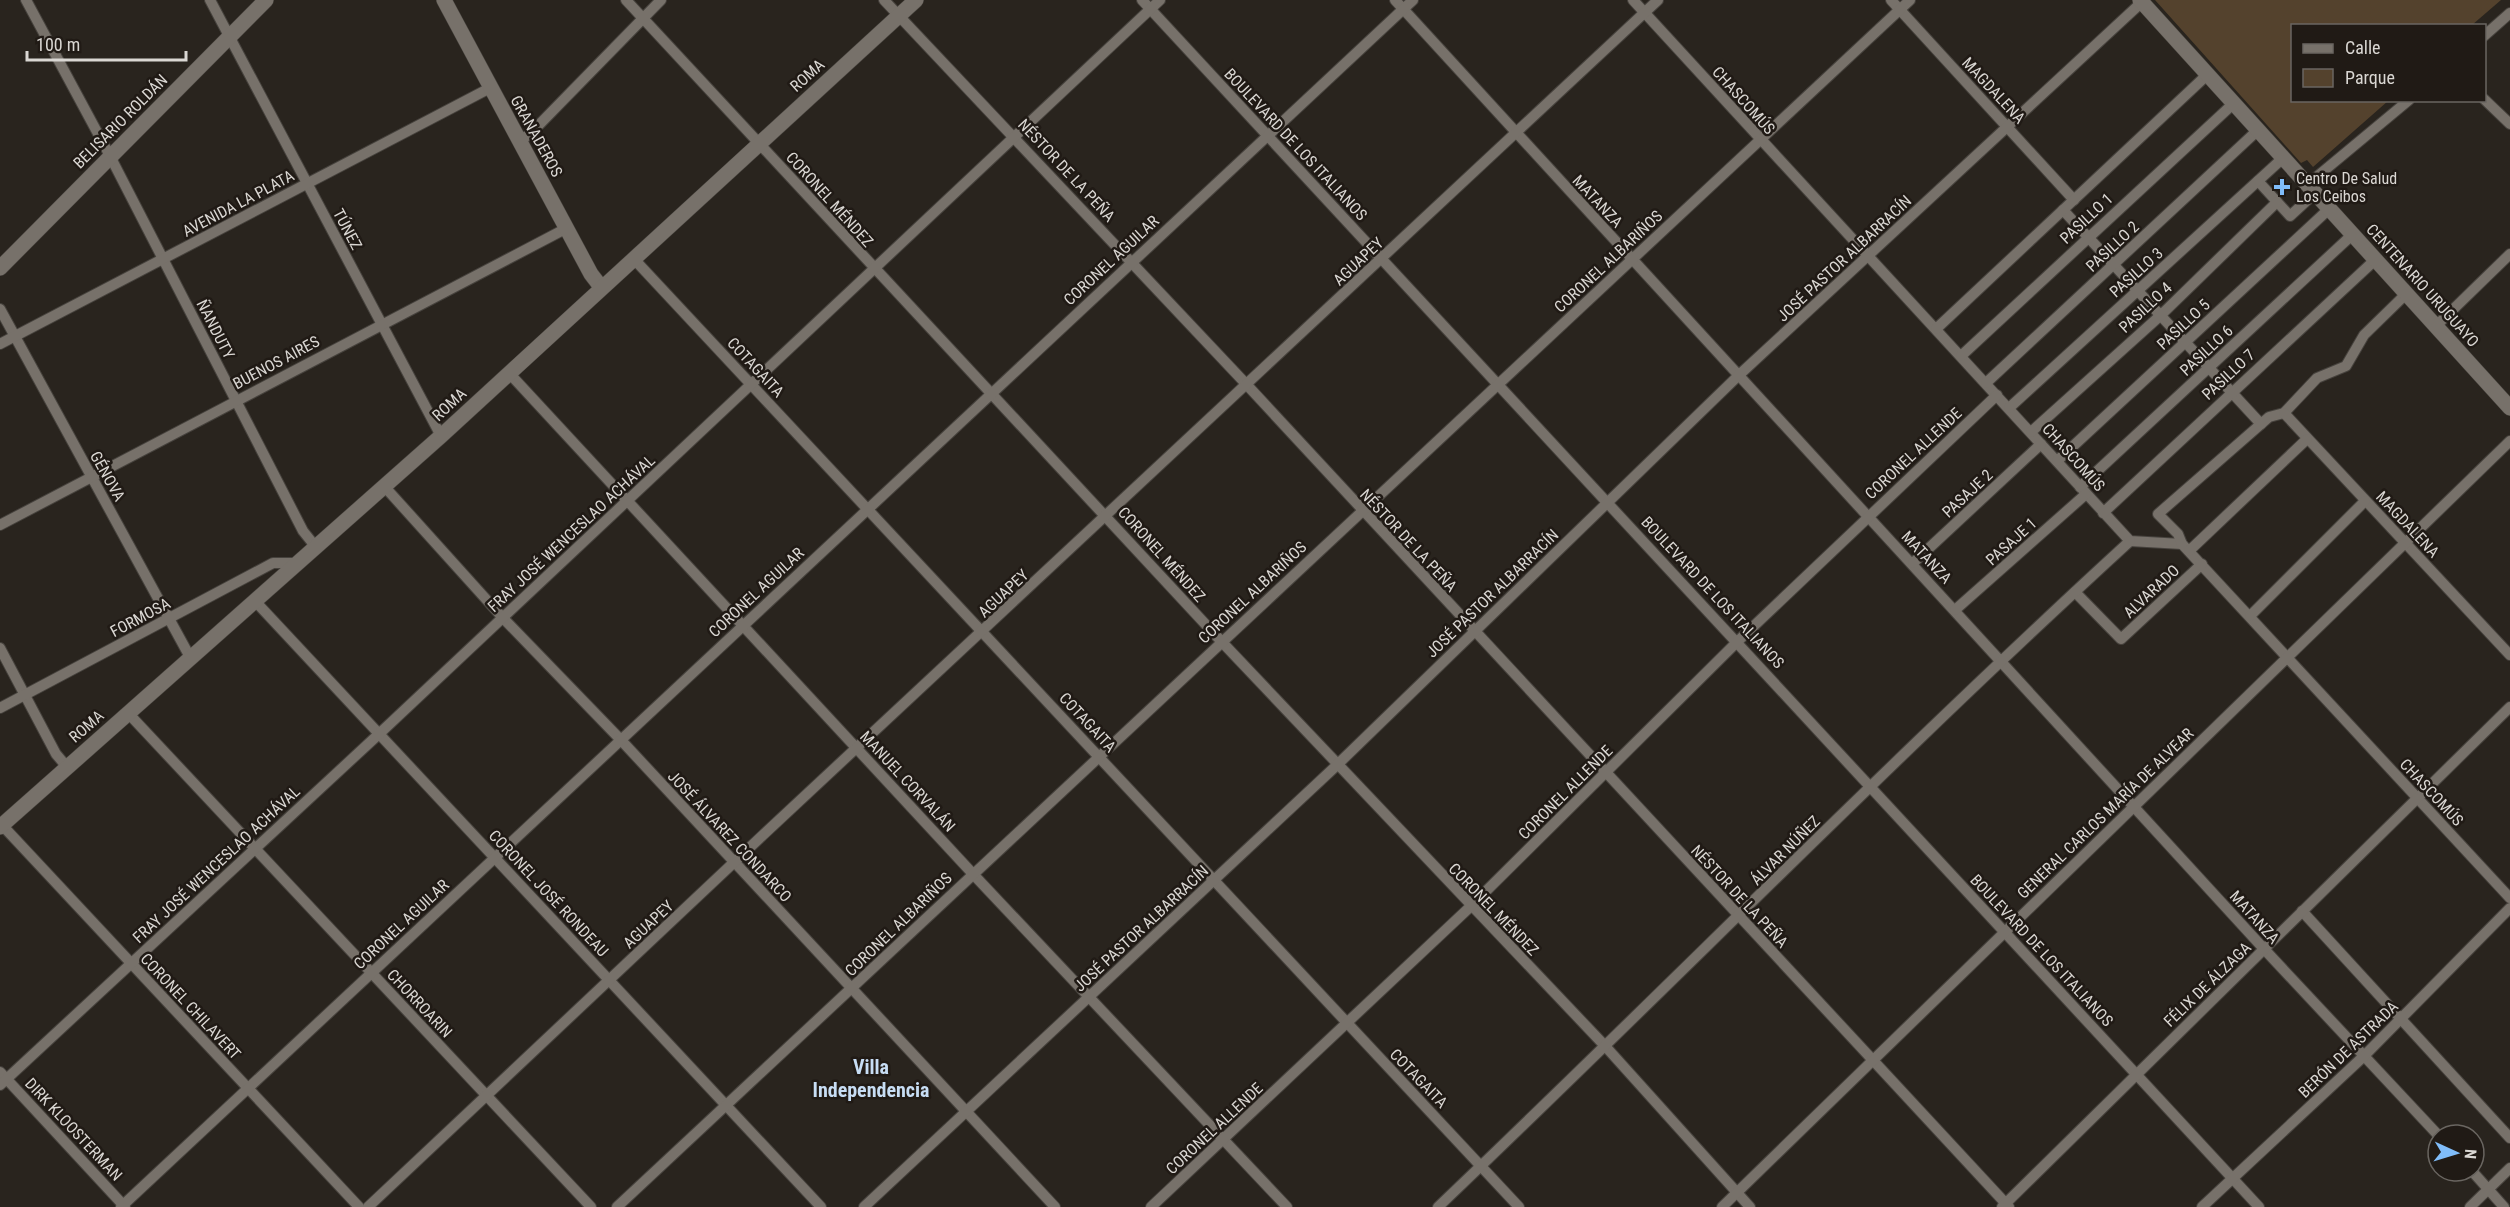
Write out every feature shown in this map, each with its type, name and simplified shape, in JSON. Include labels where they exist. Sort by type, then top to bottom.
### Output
[{"type":"street","name":"ÑANDUTY","points":[[26,0],[164,259],[303,531],[315,546]]},
{"type":"street","name":"TÚNEZ","points":[[210,0],[441,436]]},
{"type":"street","name":"BELISARIO ROLDÁN","points":[[0,268],[266,0]]},
{"type":"street","name":"GRANADEROS","points":[[444,0],[591,274],[601,287]]},
{"type":"street","name":"CORONEL MÉNDEZ","points":[[626,0],[1337,765],[1606,1047],[1750,1207]]},
{"type":"street","points":[[519,141],[530,134],[662,0]]},
{"type":"street","name":"NÉSTOR DE LA PEÑA","points":[[884,0],[1016,137],[1247,385],[2006,1206]]},
{"type":"street","name":"ROMA","points":[[1,826],[295,563],[441,436],[916,0]]},
{"type":"street","name":"BOULEVARD DE LOS ITALIANOS","points":[[1142,0],[1738,641],[2259,1207]]},
{"type":"street","name":"FRAY JOSÉ WENCESLAO ACHÁVAL","points":[[2,1079],[380,733],[1160,0]]},
{"type":"street","name":"MATANZA","points":[[1395,0],[2265,950],[2427,1123]]},
{"type":"street","name":"CORONEL AGUILAR","points":[[123,1206],[494,856],[1413,0]]},
{"type":"street","name":"CHASCOMÚS","points":[[1633,0],[1760,141],[2130,541]]},
{"type":"street","name":"AGUAPEY","points":[[369,1207],[1658,0]]},
{"type":"street","name":"MAGDALENA","points":[[1891,0],[2074,200]]},
{"type":"street","name":"CORONEL ALBARIÑOS","points":[[617,1207],[1361,510],[1910,0]]},
{"type":"street","name":"CENTENARIO URUGUAYO","points":[[2141,1],[2510,408]]},
{"type":"street","name":"JOSÉ PASTOR ALBARRACÍN","points":[[864,1207],[1337,765],[1739,375],[2141,1]]},
{"type":"street","points":[[2486,34],[2510,13]]},
{"type":"street","points":[[1936,330],[2208,74]]},
{"type":"street","name":"AVENIDA LA PLATA","points":[[0,345],[490,88]]},
{"type":"street","points":[[2486,101],[2510,124]]},
{"type":"street","points":[[2258,181],[2290,216],[2311,189],[2407,102]]},
{"type":"street","name":"PASILLO 1","points":[[1961,356],[2234,104]]},
{"type":"street","name":"PASILLO 2","points":[[1986,383],[2258,130]]},
{"type":"street","name":"PASILLO 3","points":[[2008,408],[2283,158]]},
{"type":"street","name":"PASILLO 4","points":[[2031,432],[2160,315],[2277,202]]},
{"type":"street","name":"PASILLO 5","points":[[2057,461],[2329,209]]},
{"type":"street","points":[[2063,210],[2261,424],[2269,417],[2284,413],[2317,378],[2346,366],[2364,335],[2406,294]]},
{"type":"street","name":"BUENOS AIRES","points":[[0,525],[567,228]]},
{"type":"street","name":"PASILLO 6","points":[[2083,490],[2352,235]]},
{"type":"street","points":[[2436,326],[2510,254]]},
{"type":"street","name":"COTAGAITA","points":[[633,258],[1520,1207]]},
{"type":"street","name":"PASILLO 7","points":[[2103,513],[2375,260]]},
{"type":"street","name":"GÉNOVA","points":[[0,309],[190,657]]},
{"type":"street","name":"MANUEL CORVALÁN","points":[[509,373],[744,624],[973,874],[1287,1207]]},
{"type":"street","name":"CORONEL ALLENDE","points":[[1151,1207],[1470,907],[1738,641],[1996,395]]},
{"type":"street","name":"MAGDALENA","points":[[2284,413],[2510,655]]},
{"type":"street","name":"CHASCOMÚS","points":[[2261,424],[2158,514],[2510,898]]},
{"type":"street","points":[[2130,541],[2186,547],[2307,440]]},
{"type":"street","name":"GENERAL CARLOS MARÍA DE ALVEAR","points":[[1722,1207],[2510,441]]},
{"type":"street","name":"PASAJE 2","points":[[1913,564],[2041,444]]},
{"type":"street","name":"JOSÉ ÁLVAREZ CONDARCO","points":[[384,486],[503,618],[620,739],[1055,1207]]},
{"type":"street","name":"PASAJE 1","points":[[1955,610],[2083,490]]},
{"type":"street","points":[[2250,616],[2366,501]]},
{"type":"street","name":"ÁLVAR NÚÑEZ","points":[[1438,1207],[1606,1047],[1871,785],[2130,541]]},
{"type":"street","name":"FORMOSA","points":[[0,708],[273,563],[295,563]]},
{"type":"street","name":"ALVARADO","points":[[2075,592],[2121,639],[2202,564]]},
{"type":"street","name":"CORONEL JOSÉ RONDEAU","points":[[254,600],[821,1207]]},
{"type":"street","points":[[0,648],[56,754],[66,767]]},
{"type":"street","name":"FÉLIX DE ÁLZAGA","points":[[2006,1206],[2510,707]]},
{"type":"street","name":"CHORROARIN","points":[[128,713],[591,1207]]},
{"type":"street","name":"CORONEL CHILAVERT","points":[[1,826],[359,1207]]},
{"type":"street","name":"BERÓN DE ASTRADA","points":[[2202,1207],[2364,1056],[2510,908]]},
{"type":"street","points":[[2302,911],[2510,1138]]},
{"type":"street","name":"DIRK KLOOSTERMAN","points":[[2,1079],[123,1206]]},
{"type":"street","points":[[2470,1207],[2510,1168]]},
{"type":"street","points":[[2483,1183],[2504,1207]]},
{"type":"green space","points":[[2155,0],[2501,0],[2473,24],[2291,24],[2291,102],[2387,102],[2313,167],[2307,160],[2301,163]]},
{"type":"place","name":"Centro De Salud Los Ceibos","points":[[2282,187]]},
{"type":"district","name":"Villa Independencia","points":[[871,1078]]}]
